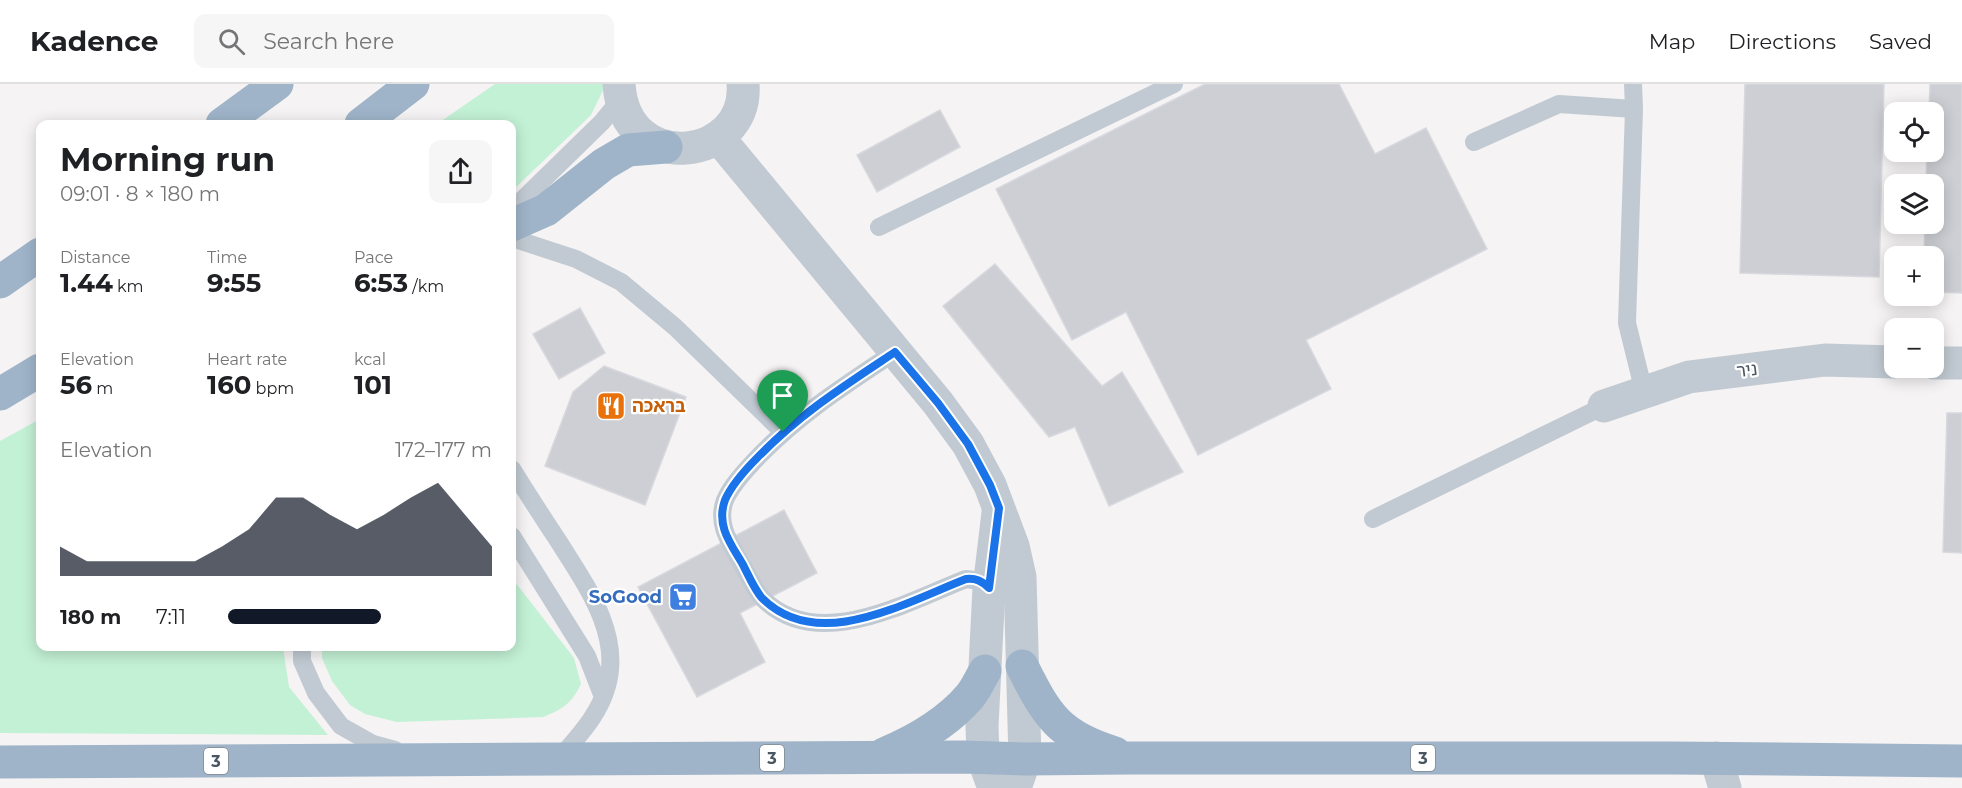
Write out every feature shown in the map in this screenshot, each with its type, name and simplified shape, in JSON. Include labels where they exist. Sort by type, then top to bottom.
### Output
[{"type":"highway","points":[[228,120],[277,84]]},
{"type":"highway","points":[[366,120],[413,84]]},
{"type":"highway","points":[[516,223],[546,210],[604,164],[628,150],[666,147]]},
{"type":"highway","points":[[0,282],[36,257]]},
{"type":"highway","points":[[1022,666],[1039,700],[1052,719],[1067,732],[1092,746],[1131,758]]},
{"type":"highway","points":[[875,758],[902,746],[950,715],[971,695],[985,671]]},
{"type":"highway","name":"3","points":[[0,762],[875,758],[988,773],[1020,774],[1131,758],[1716,778],[1962,761]]},
{"type":"street","points":[[620,92],[626,116],[635,129],[650,140],[666,147],[684,149],[702,146],[718,137],[732,124],[741,107],[743,84]]},
{"type":"street","points":[[718,137],[938,403],[968,444],[990,485],[1013,546],[1020,577],[1022,666],[1020,774]]},
{"type":"street","name":"ניר","points":[[1604,406],[1689,377],[1826,360],[1884,362]]},
{"type":"street","points":[[1944,363],[1962,363]]},
{"type":"street","points":[[988,773],[985,671],[989,588],[999,508]]},
{"type":"lane","points":[[879,227],[1174,84]]},
{"type":"lane","points":[[1633,84],[1627,323],[1644,392]]},
{"type":"lane","points":[[516,206],[602,122],[620,92]]},
{"type":"lane","points":[[1474,142],[1559,104],[1634,109]]},
{"type":"lane","points":[[516,239],[576,259],[621,282],[675,327],[783,432]]},
{"type":"lane","points":[[895,352],[816,405],[783,432],[744,471],[726,499],[722,513],[723,531],[762,597],[790,618],[823,624],[864,619],[966,579],[981,581],[989,588]]},
{"type":"lane","points":[[1373,519],[1604,406]]},
{"type":"lane","points":[[516,475],[579,574],[598,609],[609,648],[608,683],[594,718],[560,758]]},
{"type":"lane","points":[[516,542],[571,628],[586,656],[603,697]]},
{"type":"lane","points":[[302,651],[302,661],[316,693],[341,726],[373,744],[432,761]]},
{"type":"green space","points":[[495,84],[606,84],[591,115],[516,187],[516,120],[443,120]]},
{"type":"green space","points":[[36,421],[36,651],[284,651],[289,687],[328,735],[0,733],[0,441]]},
{"type":"green space","points":[[516,583],[574,658],[581,684],[570,701],[543,717],[397,722],[365,714],[350,705],[332,681],[322,658],[322,651],[516,651]]},
{"type":"building","points":[[1205,84],[1339,84],[1375,154],[1426,128],[1487,249],[1306,340],[1331,389],[1198,455],[1126,312],[1072,340],[996,189]]},
{"type":"building","points":[[1745,84],[1884,84],[1879,277],[1740,273]]},
{"type":"building","points":[[1930,84],[1962,84],[1962,293],[1944,292],[1944,246],[1924,246],[1925,234],[1944,234],[1944,174],[1926,174],[1927,162],[1944,162],[1944,102],[1929,102]]},
{"type":"building","points":[[940,110],[960,147],[877,192],[857,155]]},
{"type":"building","points":[[995,264],[1102,386],[1122,372],[1183,472],[1109,506],[1075,427],[1049,437],[943,306]]},
{"type":"building","points":[[580,308],[605,353],[559,379],[533,334]]},
{"type":"building","points":[[604,366],[686,397],[645,505],[545,466],[573,392]]},
{"type":"building","points":[[1947,413],[1962,413],[1962,553],[1943,552]]},
{"type":"building","points":[[784,510],[817,573],[740,613],[765,662],[697,697],[638,587]]},
{"type":"place","name":"בראכה","points":[[611,406]]},
{"type":"place","name":"SoGood","points":[[683,597]]},
{"type":"route","points":[[895,352],[938,403],[968,444],[990,485],[999,508],[989,588],[981,581],[966,579],[864,619],[823,624],[790,618],[762,597],[723,531],[722,513],[726,499],[744,471],[783,432],[816,405],[895,352]]}]
